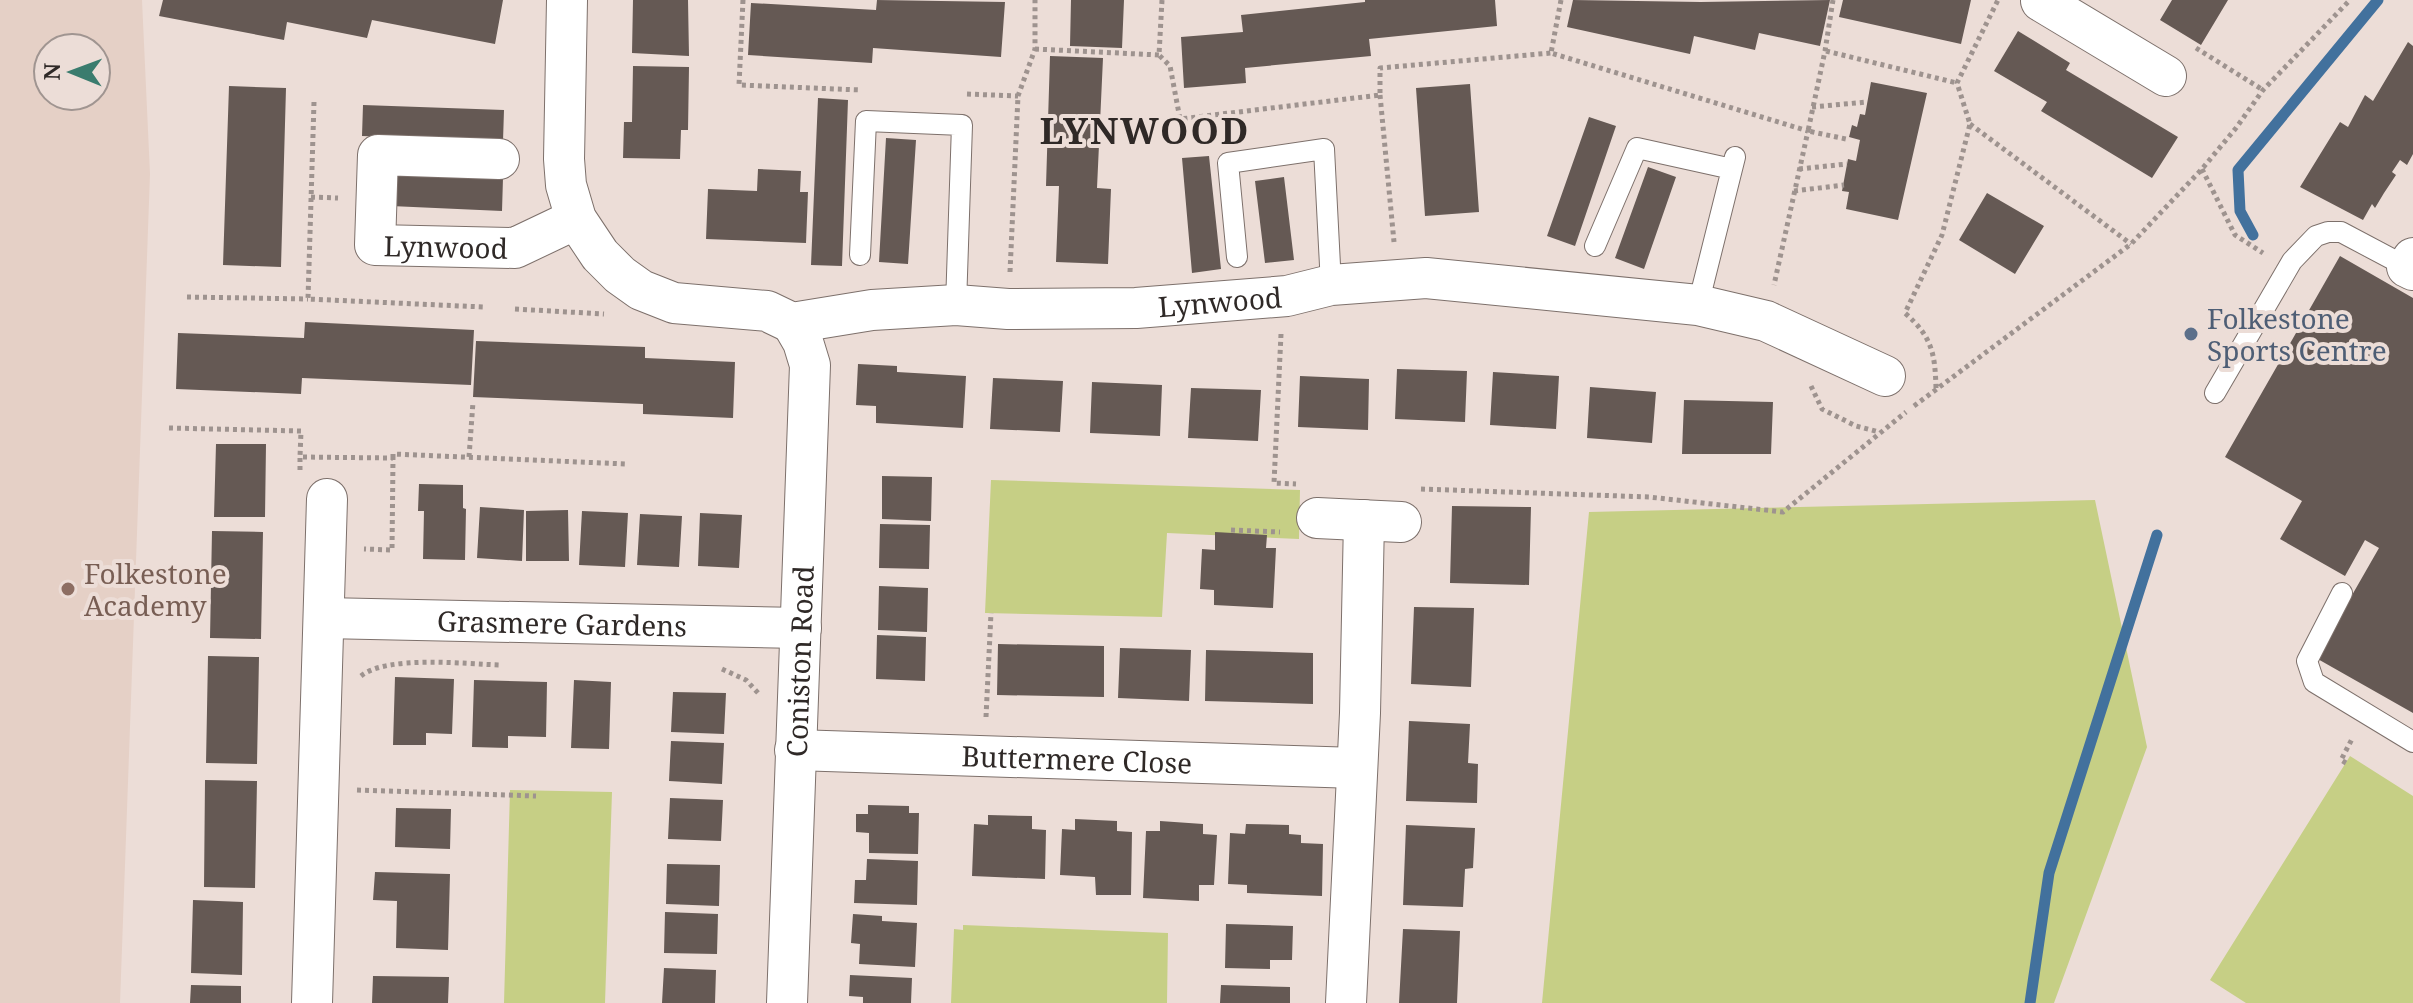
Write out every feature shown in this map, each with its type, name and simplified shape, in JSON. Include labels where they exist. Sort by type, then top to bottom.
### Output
[{"type":"street","name":"Lynwood","points":[[567,0],[564,159],[566,185],[576,219],[600,255],[620,275],[641,290],[674,303],[767,311],[792,323],[872,310],[956,305],[1008,309],[1136,308],[1287,296],[1331,285],[1426,278],[1698,305],[1766,321],[1885,376]]},
{"type":"street","points":[[2041,1],[2095,14],[2166,76]]},
{"type":"street","name":"Lynwood","points":[[499,159],[378,155],[375,245],[515,248],[576,219]]},
{"type":"street","name":"Coniston Road","points":[[787,1003],[810,365],[803,342],[792,323]]},
{"type":"street","points":[[312,1003],[324,618],[313,486]]},
{"type":"street","points":[[1305,512],[1394,510],[1357,768],[1346,1003]]},
{"type":"street","name":"Grasmere Gardens","points":[[324,618],[801,628]]},
{"type":"street","name":"Buttermere Close","points":[[795,750],[1357,768]]},
{"type":"lane","points":[[860,255],[866,121],[962,125],[956,305]]},
{"type":"lane","points":[[1595,246],[1637,148],[1733,163],[1698,305]]},
{"type":"lane","points":[[1237,257],[1228,163],[1324,149],[1331,285]]},
{"type":"lane","points":[[2215,393],[2292,261],[2316,236],[2341,232],[2411,265]]},
{"type":"lane","points":[[2342,593],[2307,661],[2314,682],[2413,742]]},
{"type":"path","points":[[743,0],[739,85],[863,90]]},
{"type":"path","points":[[1008,309],[1018,96],[1035,49],[1035,0]]},
{"type":"path","points":[[1159,55],[1162,0]]},
{"type":"path","points":[[1833,0],[1808,131],[1846,139]]},
{"type":"path","points":[[1936,389],[1934,350],[1921,329],[1905,313],[1942,235],[1970,124],[1957,83],[1998,0]]},
{"type":"path","points":[[1394,510],[1649,497],[1783,512],[1879,432],[2131,244],[2202,169],[2263,90],[2350,0]]},
{"type":"path","points":[[2196,48],[2263,90]]},
{"type":"path","points":[[1035,49],[1159,55],[1170,66],[1180,119],[1380,95]]},
{"type":"path","points":[[1825,51],[1957,83]]},
{"type":"path","points":[[1398,280],[1380,68],[1551,53]]},
{"type":"path","points":[[956,94],[1018,96]]},
{"type":"path","points":[[1812,107],[1867,102]]},
{"type":"path","points":[[1970,124],[2131,244]]},
{"type":"path","points":[[1799,169],[1847,164]]},
{"type":"path","points":[[2202,169],[2235,235],[2266,255]]},
{"type":"path","points":[[1794,191],[1844,185]]},
{"type":"path","points":[[187,297],[308,299]]},
{"type":"path","points":[[515,309],[611,314]]},
{"type":"path","points":[[1268,333],[1281,330],[1274,483],[1305,512]]},
{"type":"path","points":[[1806,375],[1822,409],[1856,426],[1879,432]]},
{"type":"path","points":[[469,457],[473,402]]},
{"type":"path","points":[[169,428],[301,431],[300,457],[313,486]]},
{"type":"path","points":[[357,556],[364,549],[392,550],[393,454],[626,464]]},
{"type":"path","points":[[300,457],[393,458]]},
{"type":"path","points":[[1231,530],[1305,512]]},
{"type":"path","points":[[986,728],[991,613]]},
{"type":"path","points":[[351,683],[370,669],[393,663],[500,665]]},
{"type":"path","points":[[713,668],[727,669],[746,680],[763,699]]},
{"type":"path","points":[[319,789],[536,796]]},
{"type":"shaded area","name":"Folkestone Academy","points":[[0,0],[142,0],[150,174],[120,1003],[0,1003]]},
{"type":"green space","points":[[991,480],[1300,490],[1299,539],[1167,533],[1162,617],[985,613]]},
{"type":"green space","points":[[2095,500],[2147,747],[2054,1003],[1542,1003],[1589,512]]},
{"type":"green space","points":[[2350,756],[2413,796],[2413,1003],[2246,1003],[2210,980]]},
{"type":"green space","points":[[510,790],[612,792],[605,1003],[504,1003]]},
{"type":"green space","points":[[963,925],[1168,933],[1167,1003],[951,1003],[954,929],[963,930]]},
{"type":"building","points":[[163,0],[503,0],[495,44],[372,20],[367,38],[287,22],[284,40],[159,16]]},
{"type":"building","points":[[633,0],[688,0],[689,56],[632,53]]},
{"type":"building","points":[[877,0],[1005,2],[1001,57],[873,48],[872,63],[748,55],[751,3],[876,10]]},
{"type":"building","points":[[1071,0],[1124,0],[1122,48],[1070,46]]},
{"type":"building","points":[[1365,0],[1495,0],[1497,26],[1369,39],[1371,56],[1245,68],[1246,83],[1184,88],[1181,37],[1243,32],[1241,15]]},
{"type":"building","points":[[1573,0],[1830,0],[1820,46],[1759,33],[1755,50],[1694,36],[1690,54],[1567,27]]},
{"type":"building","points":[[1843,0],[1971,0],[1961,44],[1839,17]]},
{"type":"building","points":[[2172,0],[2228,0],[2201,45],[2160,20]]},
{"type":"building","points":[[2018,31],[2070,63],[2066,70],[2178,137],[2152,178],[2041,111],[2047,102],[1994,71]]},
{"type":"building","points":[[2408,42],[2413,46],[2413,154],[2407,165],[2400,160],[2392,172],[2396,175],[2375,208],[2372,204],[2363,220],[2300,187],[2340,122],[2348,127],[2365,95],[2373,101]]},
{"type":"building","points":[[1050,56],[1103,58],[1097,188],[1111,189],[1108,264],[1056,262],[1059,186],[1046,186]]},
{"type":"building","points":[[633,66],[689,67],[688,130],[681,130],[680,159],[623,158],[624,122],[632,122]]},
{"type":"building","points":[[1871,82],[1927,93],[1898,220],[1846,209],[1849,192],[1842,191],[1848,159],[1856,161],[1860,140],[1849,137],[1852,125],[1857,127],[1860,114],[1865,115]]},
{"type":"building","points":[[1470,84],[1479,212],[1425,216],[1416,88]]},
{"type":"building","points":[[229,86],[286,88],[281,267],[223,265]]},
{"type":"building","points":[[818,98],[848,100],[842,266],[811,265]]},
{"type":"building","points":[[363,105],[504,110],[503,141],[362,136]]},
{"type":"building","points":[[1589,117],[1616,126],[1575,246],[1547,236]]},
{"type":"building","points":[[886,138],[916,140],[908,264],[879,262]]},
{"type":"building","points":[[1209,156],[1221,269],[1192,273],[1182,158]]},
{"type":"building","points":[[1648,167],[1676,177],[1644,269],[1615,258]]},
{"type":"building","points":[[758,169],[801,171],[800,192],[808,192],[806,243],[706,239],[708,189],[757,191]]},
{"type":"building","points":[[393,174],[503,178],[502,211],[391,206]]},
{"type":"building","points":[[1284,177],[1294,260],[1265,263],[1255,181]]},
{"type":"building","points":[[1987,193],[2044,226],[2015,274],[1959,240]]},
{"type":"building","points":[[2340,256],[2413,298],[2413,713],[2316,658],[2379,548],[2365,540],[2345,576],[2280,539],[2302,501],[2225,457]]},
{"type":"building","points":[[305,322],[474,330],[471,385],[302,378],[301,394],[176,389],[178,333],[304,338]]},
{"type":"building","points":[[476,341],[645,347],[645,358],[735,362],[733,418],[643,414],[643,404],[473,397]]},
{"type":"building","points":[[858,364],[897,366],[897,372],[966,376],[963,428],[876,423],[876,406],[856,405]]},
{"type":"building","points":[[1397,369],[1467,371],[1465,422],[1395,419]]},
{"type":"building","points":[[1493,372],[1559,376],[1556,429],[1490,425]]},
{"type":"building","points":[[1300,376],[1369,379],[1368,430],[1298,427]]},
{"type":"building","points":[[993,378],[1063,381],[1060,432],[990,429]]},
{"type":"building","points":[[1092,382],[1162,385],[1160,436],[1090,433]]},
{"type":"building","points":[[1590,387],[1656,392],[1652,443],[1587,438]]},
{"type":"building","points":[[1191,388],[1261,390],[1258,441],[1188,438]]},
{"type":"building","points":[[1684,400],[1773,402],[1771,454],[1682,454]]},
{"type":"building","points":[[216,444],[266,444],[265,517],[214,517]]},
{"type":"building","points":[[882,476],[932,477],[931,521],[882,519]]},
{"type":"building","points":[[419,484],[463,485],[465,560],[423,559],[424,511],[418,511]]},
{"type":"building","points":[[1452,506],[1531,507],[1529,585],[1450,583]]},
{"type":"building","points":[[480,507],[524,510],[522,561],[477,558]]},
{"type":"building","points":[[568,510],[569,561],[526,561],[526,511]]},
{"type":"building","points":[[582,511],[628,513],[625,567],[579,565]]},
{"type":"building","points":[[700,513],[742,515],[739,568],[698,566]]},
{"type":"building","points":[[640,514],[682,516],[679,567],[637,565]]},
{"type":"building","points":[[880,524],[930,525],[929,569],[879,568]]},
{"type":"building","points":[[212,531],[263,532],[261,639],[210,638]]},
{"type":"building","points":[[1215,532],[1267,535],[1266,548],[1276,548],[1273,608],[1214,605],[1214,590],[1200,589],[1202,549],[1215,550]]},
{"type":"building","points":[[879,586],[928,588],[927,632],[878,630]]},
{"type":"building","points":[[1414,607],[1474,608],[1471,687],[1411,684]]},
{"type":"building","points":[[877,635],[926,637],[925,681],[876,679]]},
{"type":"building","points":[[998,644],[1104,646],[1104,697],[997,695]]},
{"type":"building","points":[[1120,648],[1191,650],[1189,701],[1118,698]]},
{"type":"building","points":[[1206,650],[1313,653],[1313,704],[1205,701]]},
{"type":"building","points":[[208,656],[259,657],[257,764],[206,763]]},
{"type":"building","points":[[395,677],[454,679],[452,734],[426,733],[426,745],[393,745]]},
{"type":"building","points":[[474,680],[547,682],[546,737],[508,736],[508,748],[472,747]]},
{"type":"building","points":[[574,680],[611,682],[609,749],[571,748]]},
{"type":"building","points":[[673,692],[726,693],[724,734],[671,732]]},
{"type":"building","points":[[1409,721],[1470,724],[1468,763],[1478,764],[1477,803],[1406,801]]},
{"type":"building","points":[[671,741],[724,743],[722,784],[669,781]]},
{"type":"building","points":[[205,780],[257,781],[255,888],[204,887]]},
{"type":"building","points":[[670,798],[723,800],[721,841],[668,839]]},
{"type":"building","points":[[868,805],[909,806],[909,813],[919,813],[918,854],[869,853],[869,833],[856,832],[856,814],[868,814]]},
{"type":"building","points":[[396,808],[451,809],[450,849],[395,847]]},
{"type":"building","points":[[988,815],[1032,816],[1032,829],[1046,830],[1045,879],[972,876],[974,824],[988,825]]},
{"type":"building","points":[[1075,819],[1117,821],[1117,831],[1132,832],[1131,895],[1096,895],[1095,877],[1060,875],[1062,829],[1075,830]]},
{"type":"building","points":[[1160,821],[1203,824],[1203,834],[1217,835],[1214,885],[1199,885],[1199,901],[1143,898],[1146,831],[1160,831]]},
{"type":"building","points":[[1246,824],[1289,825],[1289,834],[1301,835],[1301,843],[1323,844],[1322,896],[1247,893],[1247,885],[1228,884],[1230,833],[1245,834]]},
{"type":"building","points":[[1406,825],[1475,828],[1473,868],[1465,869],[1463,907],[1403,905]]},
{"type":"building","points":[[867,859],[918,861],[917,905],[854,903],[855,880],[866,880]]},
{"type":"building","points":[[667,864],[720,865],[719,906],[666,904]]},
{"type":"building","points":[[375,872],[450,874],[448,950],[396,948],[397,901],[373,900]]},
{"type":"building","points":[[193,900],[243,902],[242,975],[191,973]]},
{"type":"building","points":[[665,912],[718,914],[717,954],[664,953]]},
{"type":"building","points":[[853,914],[882,916],[882,921],[917,923],[915,967],[859,964],[860,944],[851,943]]},
{"type":"building","points":[[1226,924],[1293,926],[1292,960],[1270,960],[1270,969],[1225,968]]},
{"type":"building","points":[[1403,929],[1460,931],[1457,1003],[1399,1003]]},
{"type":"building","points":[[664,968],[716,970],[715,1003],[662,1003]]},
{"type":"building","points":[[850,975],[912,978],[911,1003],[863,1003],[863,997],[849,996]]},
{"type":"building","points":[[373,976],[449,977],[448,1003],[372,1003]]},
{"type":"building","points":[[191,985],[241,986],[241,1003],[190,1003]]},
{"type":"building","points":[[1221,985],[1290,987],[1290,1003],[1220,1003]]},
{"type":"waterway","points":[[2253,235],[2240,211],[2238,170],[2378,0]]},
{"type":"waterway","points":[[2030,1003],[2049,873],[2157,535]]},
{"type":"place","name":"Folkestone Sports Centre","points":[[2191,334]]},
{"type":"place","name":"Folkestone Academy","points":[[68,589]]},
{"type":"district","name":"LYNWOOD","points":[[1145,130]]}]
